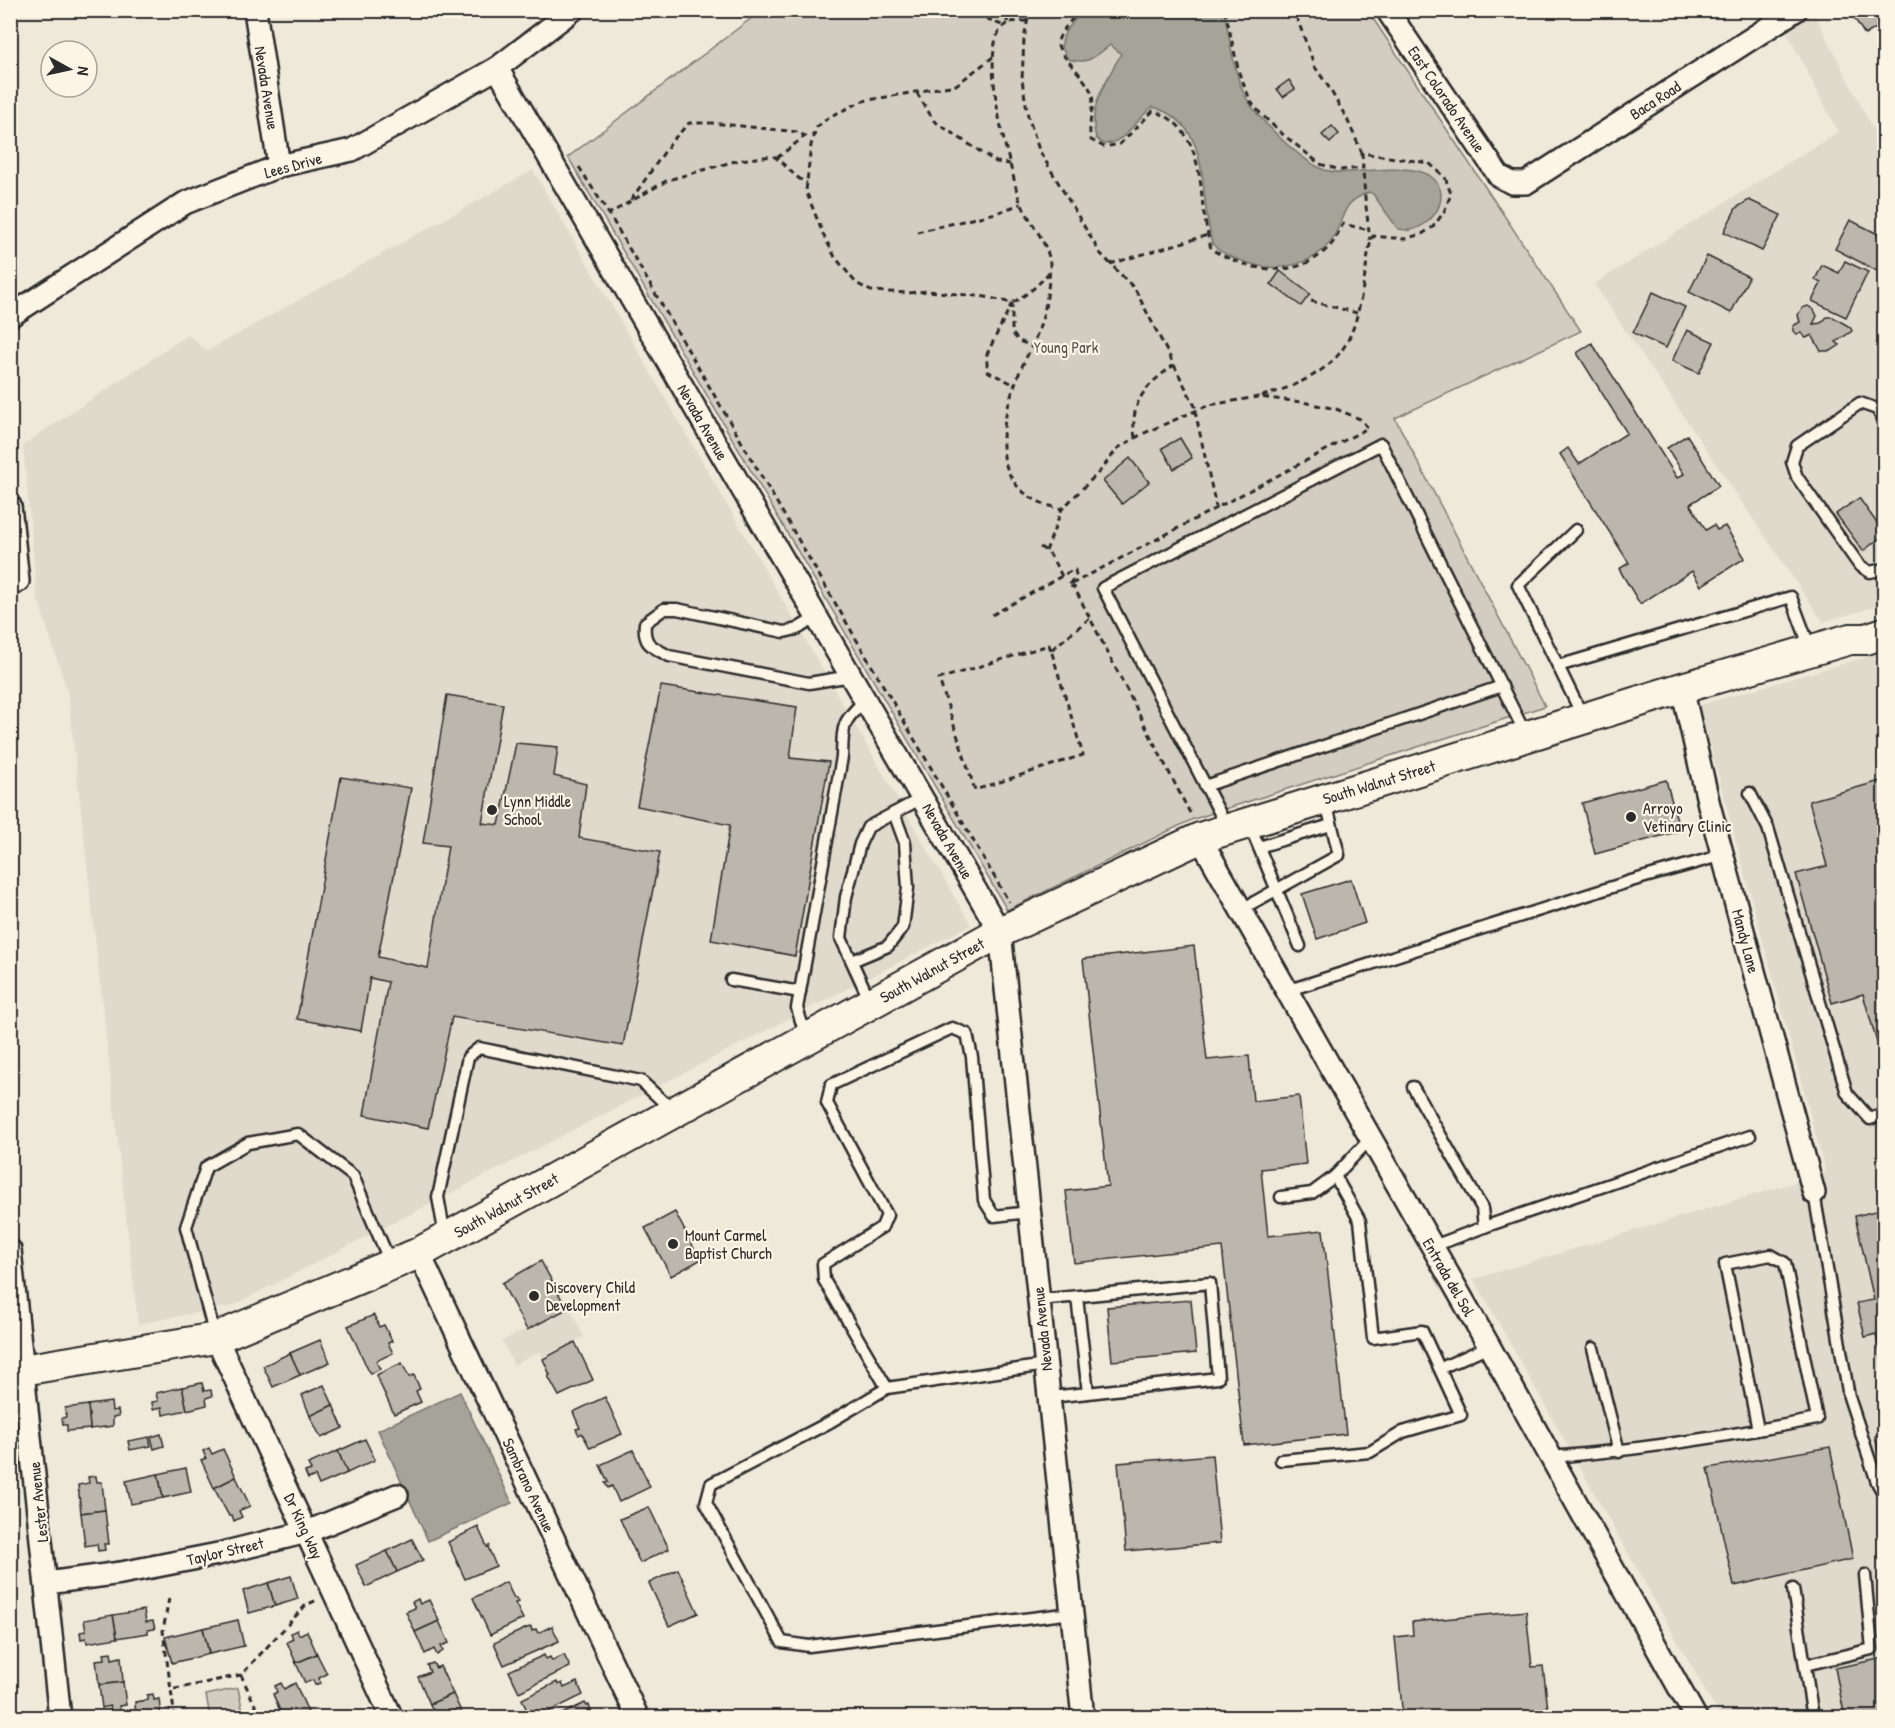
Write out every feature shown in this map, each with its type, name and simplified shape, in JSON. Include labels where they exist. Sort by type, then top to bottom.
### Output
[{"type":"street","name":"Nevada Avenue","points":[[255,10],[279,166]]},
{"type":"street","name":"Lees Drive","points":[[10,316],[185,203],[279,166],[352,150],[497,68],[573,10]]},
{"type":"street","name":"Baca Road","points":[[1512,183],[1526,183],[1796,10]]},
{"type":"street","name":"East Colorado Avenue","points":[[1390,12],[1499,176],[1512,183]]},
{"type":"street","name":"Nevada Avenue","points":[[497,68],[1000,932],[1083,1718]]},
{"type":"street","points":[[10,506],[18,581],[10,586]]},
{"type":"street","name":"South Walnut Street","points":[[17,1371],[215,1336],[419,1253],[1000,932],[1228,835],[1328,812],[1527,736],[1850,639],[1866,639],[1884,633]]},
{"type":"street","name":"Mandy Lane","points":[[1682,688],[1723,855],[1814,1193]]},
{"type":"street","name":"Entrada del Sol","points":[[1228,835],[1240,910],[1489,1346],[1696,1718]]},
{"type":"street","name":"Lester Avenue","points":[[10,1250],[17,1371],[47,1583],[60,1718]]},
{"type":"street","name":"Sambrano Avenue","points":[[419,1253],[638,1718]]},
{"type":"street","name":"Dr King Way","points":[[215,1336],[392,1718]]},
{"type":"street","name":"Taylor Street","points":[[47,1583],[132,1571],[218,1554],[307,1532],[398,1496]]},
{"type":"lane","points":[[1884,421],[1877,409],[1860,403],[1797,446],[1792,462],[1797,477],[1859,565],[1870,572],[1884,569]]},
{"type":"lane","points":[[1300,946],[1277,890],[1228,835],[1103,588],[1381,444],[1527,736]]},
{"type":"lane","points":[[1576,530],[1518,585],[1584,718]]},
{"type":"lane","points":[[1558,666],[1791,597],[1811,651]]},
{"type":"lane","points":[[817,617],[797,629],[784,632],[677,609],[664,609],[645,623],[644,637],[650,646],[669,656],[809,683],[851,676]]},
{"type":"lane","points":[[1205,786],[1502,687]]},
{"type":"lane","points":[[806,1039],[797,1008],[842,757],[843,731],[847,717],[865,700]]},
{"type":"lane","points":[[1750,793],[1768,828],[1847,1093],[1870,1119],[1884,1114]]},
{"type":"lane","points":[[871,1003],[841,938],[846,897],[860,844],[868,827],[922,798]]},
{"type":"lane","points":[[1240,910],[1339,855],[1328,812]]},
{"type":"lane","points":[[852,961],[888,946],[903,927],[908,888],[905,843],[894,813]]},
{"type":"lane","points":[[1286,991],[1631,881],[1723,855]]},
{"type":"lane","points":[[731,980],[800,992]]},
{"type":"lane","points":[[887,1388],[824,1280],[823,1264],[882,1227],[887,1215],[827,1103],[831,1085],[952,1028],[966,1034],[972,1057],[984,1200],[994,1216],[1030,1212]]},
{"type":"lane","points":[[445,1239],[438,1197],[468,1057],[479,1048],[641,1081],[675,1112]]},
{"type":"lane","points":[[1413,1087],[1482,1208],[1484,1227]]},
{"type":"lane","points":[[215,1336],[186,1227],[207,1167],[248,1143],[298,1134],[353,1176],[391,1265]]},
{"type":"lane","points":[[1431,1247],[1750,1136]]},
{"type":"lane","points":[[1281,1197],[1312,1193],[1335,1176],[1370,1139]]},
{"type":"lane","points":[[1281,1460],[1370,1452],[1403,1432],[1461,1415],[1422,1331],[1373,1338],[1360,1221],[1335,1176]]},
{"type":"lane","points":[[1814,1193],[1849,1397],[1877,1482],[1884,1495]]},
{"type":"lane","points":[[1551,1457],[1618,1452],[1758,1430],[1817,1419],[1785,1263],[1771,1255],[1725,1264],[1758,1430]]},
{"type":"lane","points":[[1039,1300],[1210,1283],[1218,1378],[1050,1397]]},
{"type":"lane","points":[[1077,1297],[1088,1393]]},
{"type":"lane","points":[[1441,1368],[1489,1346]]},
{"type":"lane","points":[[1593,1348],[1618,1452]]},
{"type":"lane","points":[[1046,1365],[887,1388],[830,1422],[711,1484],[706,1503],[782,1642],[809,1646],[1072,1613]]},
{"type":"lane","points":[[1805,1665],[1872,1649],[1865,1575]]},
{"type":"lane","points":[[1793,1589],[1813,1718]]},
{"type":"path","points":[[967,10],[1004,26]]},
{"type":"path","points":[[1001,10],[1008,22]]},
{"type":"path","points":[[1033,10],[1027,21],[1022,80],[1028,116],[1039,150],[1057,184],[1100,253],[1135,289],[1174,365],[1196,411],[1216,507]]},
{"type":"path","points":[[1080,10],[1066,27],[1058,42],[1060,52],[1082,75],[1093,96],[1088,129],[1091,140],[1104,147],[1120,144],[1153,111],[1172,120],[1187,137],[1197,161],[1212,249],[1242,265],[1264,270],[1299,267],[1317,258],[1331,246],[1343,224],[1369,230]]},
{"type":"path","points":[[1225,10],[1239,73],[1251,102],[1260,113],[1320,164],[1340,170],[1362,169]]},
{"type":"path","points":[[1294,10],[1314,67],[1347,119],[1362,153],[1371,241]]},
{"type":"path","points":[[1027,21],[1008,22],[997,33],[993,57],[995,92],[1021,204],[1033,222],[1043,244],[1050,263],[1050,271],[1043,316],[1015,386],[1004,430],[1004,463],[1011,480],[1028,496],[1042,505],[1062,509]]},
{"type":"path","points":[[993,57],[956,85],[863,101],[829,117],[817,127],[811,145],[807,191],[823,234],[835,257],[856,283],[871,291],[908,293],[928,291],[986,297],[1012,303]]},
{"type":"path","points":[[917,93],[934,121],[996,162],[1010,164]]},
{"type":"path","points":[[629,202],[672,141],[689,123],[712,123],[798,132],[805,136]]},
{"type":"path","points":[[777,158],[805,136],[814,135]]},
{"type":"path","points":[[1046,551],[1062,509],[1100,471],[1118,448],[1209,405],[1258,397],[1302,382],[1332,362],[1345,347],[1357,313],[1372,236],[1404,239],[1422,234],[1433,227],[1444,212],[1451,194],[1445,177],[1429,163],[1362,153]]},
{"type":"path","points":[[588,225],[668,180],[739,160],[773,156],[797,178],[807,183]]},
{"type":"path","points":[[917,232],[996,213],[1021,204]]},
{"type":"path","points":[[609,214],[1008,902]]},
{"type":"path","points":[[1110,264],[1208,235]]},
{"type":"path","points":[[1015,386],[987,371],[987,354],[1012,303],[1026,295],[1050,271]]},
{"type":"path","points":[[1311,301],[1357,313]]},
{"type":"path","points":[[1012,303],[1012,333],[1019,341],[1032,346]]},
{"type":"path","points":[[1135,438],[1132,421],[1136,403],[1160,375],[1174,365]]},
{"type":"path","points":[[1068,586],[1368,428],[1360,419],[1336,409],[1258,397]]},
{"type":"path","points":[[1040,547],[1049,553],[1062,576]]},
{"type":"path","points":[[992,615],[1075,570],[1076,575],[1068,586]]},
{"type":"path","points":[[1068,586],[1074,587],[1090,618],[1228,835]]},
{"type":"path","points":[[1051,650],[1090,618]]},
{"type":"path","points":[[1048,645],[1051,650],[1083,755],[975,790],[939,679],[1048,645]]},
{"type":"path","points":[[169,1598],[163,1631],[175,1718]]},
{"type":"path","points":[[171,1690],[241,1675],[306,1605],[318,1599]]},
{"type":"path","points":[[241,1675],[261,1718]]},
{"type":"shaded area","points":[[1082,11],[1224,11],[1234,62],[1243,91],[1265,123],[1288,145],[1310,162],[1331,172],[1402,169],[1429,175],[1440,190],[1439,207],[1420,227],[1409,230],[1398,229],[1373,194],[1369,192],[1353,201],[1345,210],[1328,245],[1301,263],[1279,267],[1258,266],[1227,255],[1216,248],[1211,240],[1199,156],[1193,141],[1184,127],[1171,115],[1153,107],[1118,140],[1103,144],[1096,138],[1094,115],[1096,105],[1121,54],[1110,45],[1086,60],[1068,59],[1061,46],[1065,32]]},
{"type":"shaded area","points":[[1814,13],[1884,151],[1884,604],[1823,622],[1594,284],[1838,132],[1786,30]]},
{"type":"shaded area","name":"Lynn Middle School","points":[[533,170],[971,925],[232,1306],[138,1324],[68,694],[37,596],[23,445],[188,335],[207,351]]},
{"type":"shaded area","points":[[1884,652],[1884,1717],[1720,1717],[1474,1279],[1826,1173],[1699,705]]},
{"type":"shaded area","points":[[570,1308],[584,1337],[543,1357],[540,1352],[514,1365],[502,1341]]},
{"type":"shaded area","points":[[460,1392],[512,1503],[428,1541],[378,1430]]},
{"type":"green space","name":"Young Park","points":[[761,11],[1368,11],[1581,331],[1395,418],[1545,706],[1191,820],[1007,910],[568,157]]},
{"type":"green space","points":[[238,1688],[244,1717],[210,1717],[206,1695]]},
{"type":"building","points":[[1240,10],[1253,10],[1246,15]]},
{"type":"building","points":[[1849,10],[1884,10],[1884,23],[1865,35]]},
{"type":"building","points":[[1289,80],[1295,89],[1283,97],[1277,89]]},
{"type":"building","points":[[1332,126],[1339,134],[1330,143],[1322,135]]},
{"type":"building","points":[[1749,200],[1781,215],[1762,251],[1724,232],[1736,208]]},
{"type":"building","points":[[1850,220],[1884,237],[1884,261],[1879,272],[1835,249]]},
{"type":"building","points":[[1707,256],[1749,277],[1731,313],[1689,292]]},
{"type":"building","points":[[1845,261],[1868,272],[1846,317],[1812,301],[1821,283],[1815,280],[1822,265],[1839,273]]},
{"type":"building","points":[[1280,271],[1310,294],[1301,306],[1271,284]]},
{"type":"building","points":[[1653,292],[1685,307],[1666,348],[1633,333]]},
{"type":"building","points":[[1808,306],[1817,316],[1813,324],[1821,323],[1827,317],[1833,317],[1850,327],[1852,331],[1836,342],[1840,345],[1831,351],[1821,351],[1812,335],[1806,338],[1801,333],[1797,334],[1793,331],[1793,326],[1800,322],[1798,315],[1802,308]]},
{"type":"building","points":[[1687,330],[1714,342],[1699,373],[1672,361]]},
{"type":"building","points":[[1592,343],[1677,478],[1684,474],[1667,448],[1687,435],[1719,486],[1690,504],[1706,530],[1714,525],[1717,530],[1725,526],[1745,558],[1701,586],[1692,571],[1640,604],[1619,569],[1629,563],[1560,454],[1568,448],[1579,464],[1627,433],[1577,353]]},
{"type":"building","points":[[1180,438],[1192,458],[1174,469],[1162,448]]},
{"type":"building","points":[[1130,458],[1149,482],[1122,504],[1103,481]]},
{"type":"building","points":[[1859,498],[1884,533],[1863,551],[1836,514]]},
{"type":"building","points":[[661,686],[797,707],[790,758],[829,762],[795,956],[711,940],[730,825],[637,806]]},
{"type":"building","points":[[447,695],[503,704],[482,823],[499,825],[516,743],[558,747],[554,776],[586,784],[579,838],[660,852],[623,1046],[452,1017],[428,1128],[364,1115],[388,982],[370,978],[361,1031],[297,1019],[341,777],[411,788],[378,957],[428,968],[448,846],[423,843]]},
{"type":"building","name":"Arroyo Vetinary Clinic","points":[[1666,780],[1680,831],[1595,854],[1582,803]]},
{"type":"building","points":[[1884,780],[1884,1059],[1882,1060],[1863,994],[1832,1003],[1796,874],[1827,866],[1809,801]]},
{"type":"building","points":[[1351,879],[1365,923],[1317,939],[1302,894]]},
{"type":"building","points":[[1194,946],[1207,1060],[1249,1056],[1253,1101],[1299,1096],[1306,1164],[1261,1169],[1268,1236],[1323,1230],[1346,1434],[1244,1445],[1222,1247],[1074,1263],[1066,1191],[1108,1186],[1083,959]]},
{"type":"building","points":[[1884,1209],[1884,1372],[1876,1334],[1865,1337],[1857,1303],[1874,1300],[1855,1216]]},
{"type":"building","name":"Mount Carmel Baptist Church","points":[[675,1212],[700,1260],[671,1276],[645,1228]]},
{"type":"building","name":"Discovery Child Development","points":[[541,1261],[567,1309],[527,1330],[502,1283]]},
{"type":"building","points":[[1191,1300],[1196,1353],[1112,1361],[1107,1307]]},
{"type":"building","points":[[374,1315],[379,1327],[384,1325],[392,1341],[388,1343],[393,1353],[376,1361],[380,1369],[370,1374],[348,1326]]},
{"type":"building","points":[[320,1340],[330,1362],[300,1375],[290,1353]]},
{"type":"building","points":[[575,1342],[593,1380],[559,1396],[548,1376],[550,1375],[543,1359]]},
{"type":"building","points":[[290,1353],[300,1375],[273,1387],[263,1366]]},
{"type":"building","points":[[402,1363],[409,1377],[414,1375],[420,1389],[416,1391],[421,1402],[394,1414],[376,1375]]},
{"type":"building","points":[[202,1383],[204,1391],[211,1390],[212,1396],[206,1398],[207,1405],[187,1410],[182,1387]]},
{"type":"building","points":[[324,1385],[333,1405],[310,1416],[302,1395]]},
{"type":"building","points":[[182,1387],[187,1410],[163,1415],[162,1407],[153,1409],[152,1402],[158,1401],[156,1393]]},
{"type":"building","points":[[605,1397],[622,1434],[590,1448],[582,1433],[579,1435],[576,1429],[580,1428],[573,1412]]},
{"type":"building","points":[[111,1402],[112,1411],[118,1410],[119,1416],[113,1417],[113,1426],[90,1429],[88,1405]]},
{"type":"building","points":[[88,1405],[90,1429],[67,1431],[67,1425],[63,1425],[62,1418],[66,1417],[65,1408]]},
{"type":"building","points":[[333,1405],[343,1428],[321,1438],[310,1416]]},
{"type":"building","points":[[1884,1430],[1884,1478],[1875,1436]]},
{"type":"building","points":[[161,1434],[164,1446],[154,1449],[151,1437]]},
{"type":"building","points":[[149,1437],[151,1446],[130,1450],[128,1441]]},
{"type":"building","points":[[365,1439],[375,1460],[347,1473],[338,1451]]},
{"type":"building","points":[[1830,1447],[1853,1559],[1734,1586],[1708,1468]]},
{"type":"building","points":[[209,1448],[212,1454],[223,1449],[236,1477],[214,1488],[201,1460],[206,1458],[203,1451]]},
{"type":"building","points":[[633,1450],[650,1487],[619,1502],[612,1486],[608,1488],[605,1483],[608,1482],[600,1465]]},
{"type":"building","points":[[338,1451],[347,1473],[319,1485],[315,1476],[308,1479],[305,1472],[311,1470],[308,1464]]},
{"type":"building","points":[[1212,1455],[1220,1543],[1126,1551],[1118,1463]]},
{"type":"building","points":[[186,1468],[191,1492],[163,1498],[158,1474]]},
{"type":"building","points":[[158,1474],[163,1498],[131,1504],[126,1481]]},
{"type":"building","points":[[96,1476],[97,1482],[102,1482],[105,1510],[81,1513],[78,1485],[89,1483],[88,1477]]},
{"type":"building","points":[[236,1477],[250,1506],[239,1511],[242,1517],[234,1521],[214,1488]]},
{"type":"building","points":[[649,1507],[669,1549],[640,1563],[620,1519]]},
{"type":"building","points":[[105,1510],[109,1544],[104,1544],[105,1550],[98,1551],[97,1544],[85,1546],[81,1513]]},
{"type":"building","points":[[478,1527],[487,1547],[490,1545],[488,1547],[496,1566],[465,1579],[448,1542]]},
{"type":"building","points":[[412,1539],[423,1560],[397,1572],[387,1551]]},
{"type":"building","points":[[387,1551],[397,1572],[366,1587],[356,1565]]},
{"type":"building","points":[[678,1569],[698,1613],[669,1626],[649,1583]]},
{"type":"building","points":[[291,1576],[298,1599],[275,1606],[268,1583]]},
{"type":"building","points":[[506,1582],[518,1602],[515,1603],[523,1619],[490,1635],[473,1598]]},
{"type":"building","points":[[268,1583],[275,1606],[249,1613],[243,1591]]},
{"type":"building","points":[[418,1599],[420,1604],[429,1600],[439,1621],[415,1632],[406,1612],[415,1608],[412,1602]]},
{"type":"building","points":[[144,1610],[146,1622],[153,1621],[155,1629],[148,1630],[148,1633],[117,1638],[113,1615]]},
{"type":"building","points":[[1526,1611],[1532,1667],[1543,1666],[1549,1718],[1403,1718],[1395,1637],[1413,1635],[1412,1622]]},
{"type":"building","points":[[113,1615],[117,1638],[87,1643],[86,1638],[81,1639],[80,1632],[86,1631],[84,1620]]},
{"type":"building","points":[[238,1620],[244,1646],[209,1654],[203,1628]]},
{"type":"building","points":[[439,1621],[449,1643],[441,1646],[443,1651],[437,1655],[434,1649],[425,1654],[415,1632]]},
{"type":"building","points":[[552,1626],[559,1641],[504,1665],[494,1643],[527,1628],[531,1627],[532,1631],[536,1629],[538,1633]]},
{"type":"building","points":[[203,1628],[209,1654],[172,1663],[165,1637]]},
{"type":"building","points":[[297,1630],[299,1635],[307,1631],[317,1654],[296,1663],[287,1642],[293,1639],[291,1633]]},
{"type":"building","points":[[111,1652],[112,1659],[121,1657],[123,1682],[99,1685],[96,1660],[105,1659],[104,1653]]},
{"type":"building","points":[[317,1654],[327,1674],[319,1678],[320,1683],[315,1685],[313,1680],[305,1683],[296,1663]]},
{"type":"building","points":[[544,1655],[546,1659],[550,1657],[552,1661],[564,1655],[570,1667],[519,1692],[509,1671]]},
{"type":"building","points":[[1884,1658],[1884,1718],[1845,1718],[1835,1668]]},
{"type":"building","points":[[433,1663],[436,1668],[440,1666],[453,1694],[430,1704],[418,1677],[430,1672],[427,1665]]},
{"type":"building","points":[[123,1682],[126,1705],[119,1706],[120,1712],[111,1713],[110,1706],[102,1708],[99,1685]]},
{"type":"building","points":[[557,1682],[558,1685],[562,1683],[564,1688],[577,1682],[583,1695],[536,1718],[530,1718],[522,1699]]},
{"type":"building","points":[[281,1683],[284,1689],[295,1683],[308,1712],[298,1718],[283,1718],[273,1694],[277,1692],[275,1686]]},
{"type":"building","points":[[153,1694],[154,1700],[159,1699],[161,1718],[136,1718],[135,1702],[147,1700],[147,1695]]},
{"type":"building","points":[[453,1694],[464,1718],[436,1718],[430,1704]]},
{"type":"building","points":[[585,1703],[589,1705],[593,1718],[554,1718]]},
{"type":"place","name":"Lynn Middle School","points":[[492,810]]},
{"type":"place","name":"Arroyo Vetinary Clinic","points":[[1631,817]]},
{"type":"place","name":"Mount Carmel Baptist Church","points":[[673,1244]]},
{"type":"place","name":"Discovery Child Development","points":[[534,1296]]}]
